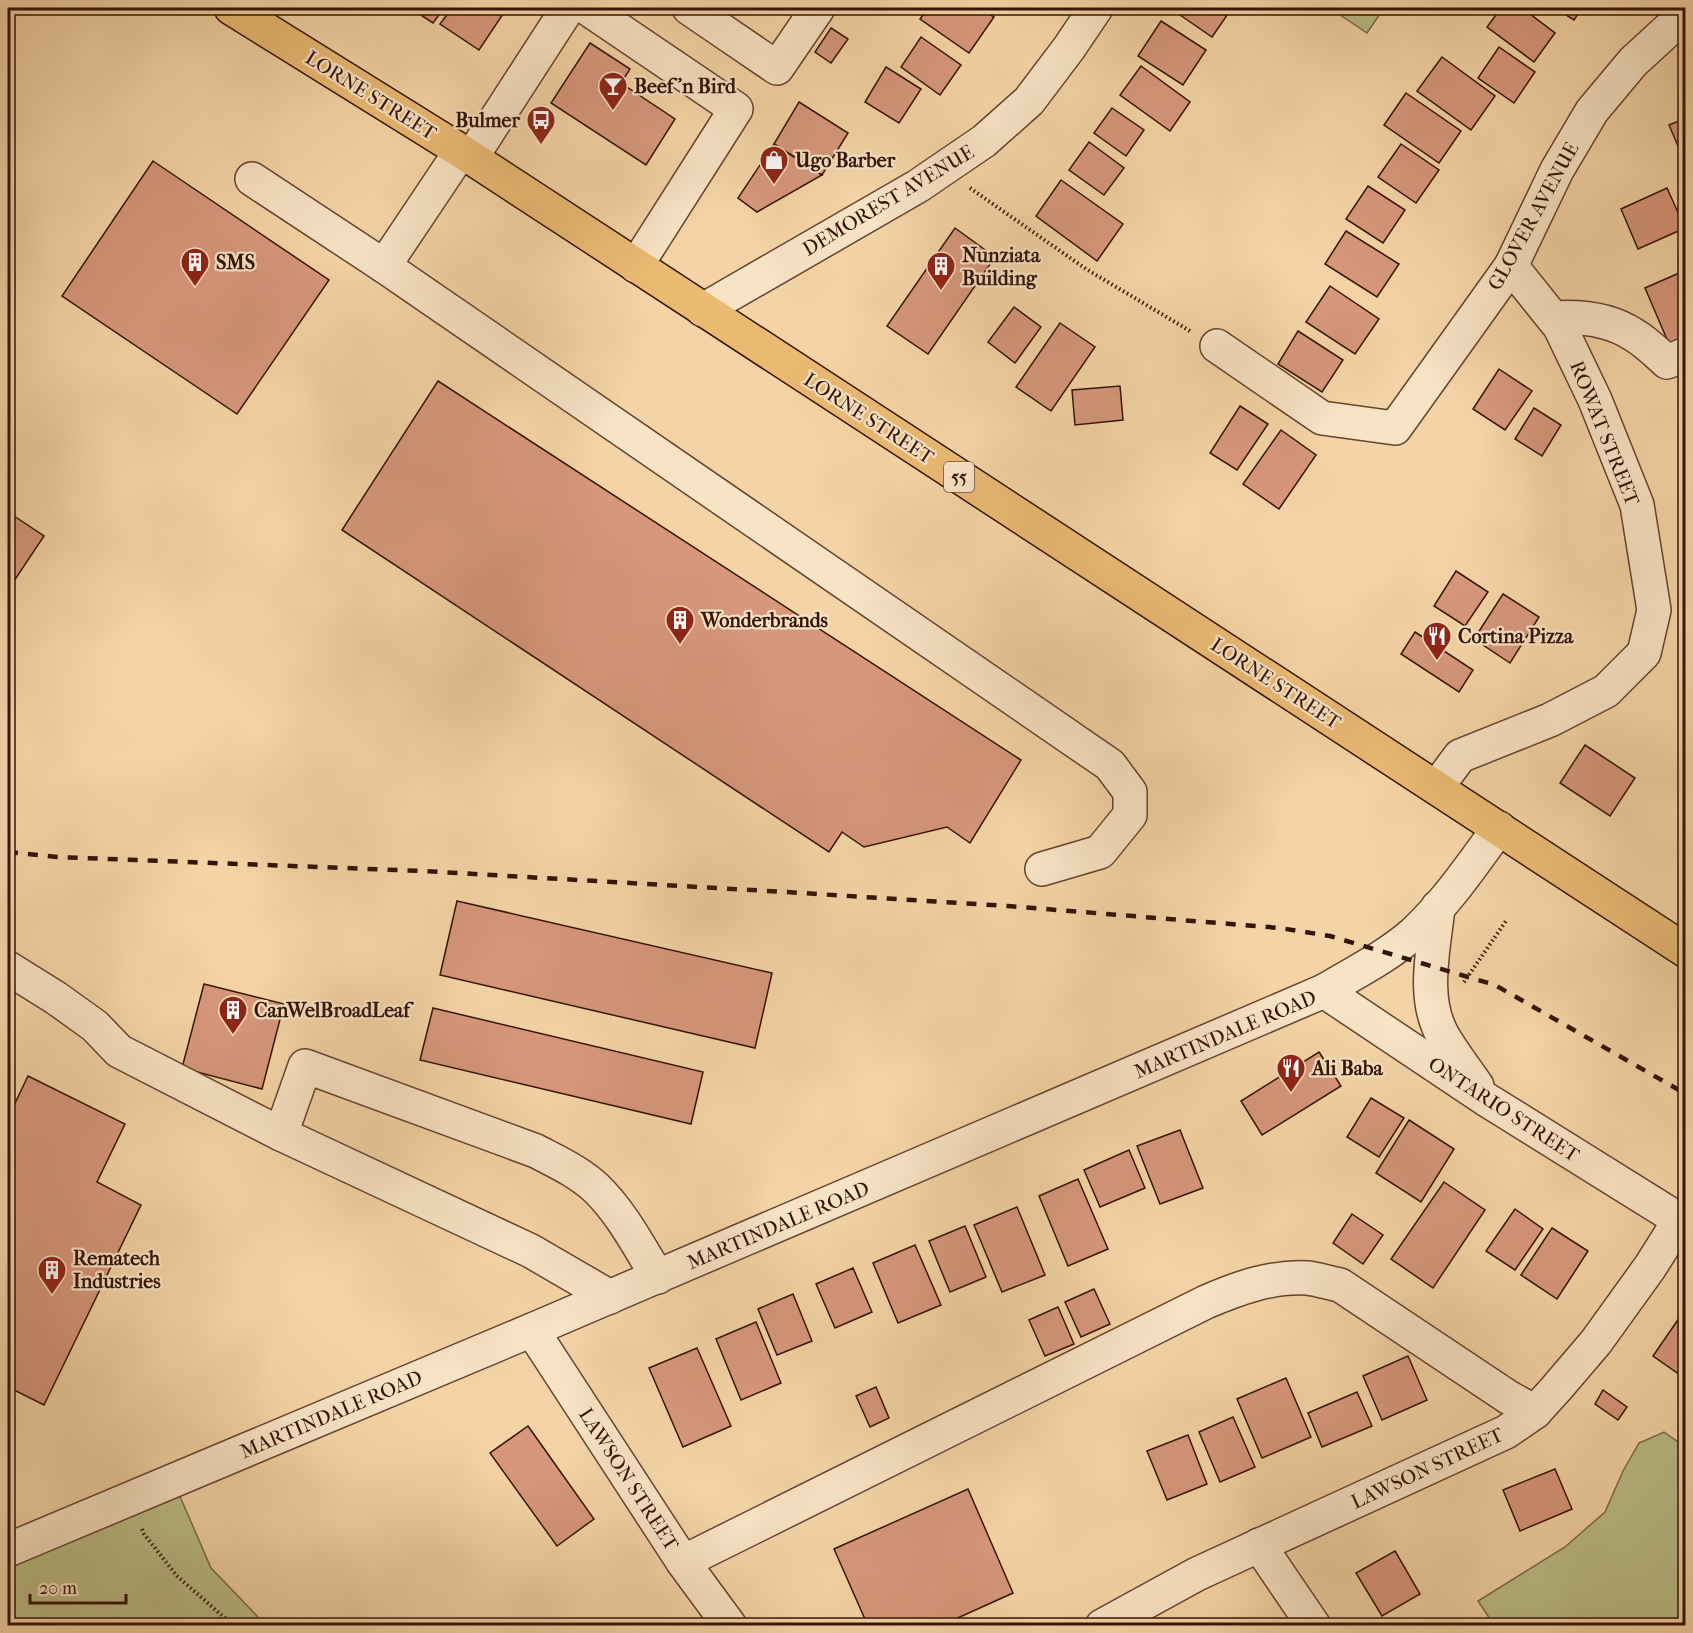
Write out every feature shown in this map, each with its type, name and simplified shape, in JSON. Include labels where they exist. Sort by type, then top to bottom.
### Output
[{"type":"main road","name":"LORNE STREET","points":[[231,8],[466,154],[1686,951]]},
{"type":"street","points":[[384,266],[568,8]]},
{"type":"street","points":[[587,8],[736,109],[636,266]]},
{"type":"street","points":[[689,8],[777,68],[818,8]]},
{"type":"street","name":"DEMOREST AVENUE","points":[[703,310],[918,186],[984,141],[1029,101],[1070,48],[1096,8]]},
{"type":"street","name":"GLOVER AVENUE","points":[[1217,346],[1322,418],[1395,428],[1511,266],[1557,170],[1593,111],[1633,62],[1670,28],[1686,17]]},
{"type":"street","points":[[252,179],[384,266],[1110,765],[1130,792],[1130,814],[1100,852],[1042,869]]},
{"type":"street","name":"ROWAT STREET","points":[[1437,787],[1460,756],[1550,720],[1606,691],[1644,653],[1654,610],[1636,505],[1595,400],[1560,327],[1511,266]]},
{"type":"street","points":[[1552,318],[1575,316],[1604,321],[1634,334],[1667,362],[1686,354]]},
{"type":"street","name":"MARTINDALE ROAD","points":[[8,1550],[610,1297],[1324,991],[1386,953],[1413,933],[1451,894],[1499,828]]},
{"type":"street","points":[[1438,907],[1429,988],[1433,1011],[1442,1035],[1487,1100]]},
{"type":"street","points":[[8,968],[95,1026],[119,1051],[281,1134],[531,1251],[610,1297]]},
{"type":"street","name":"ONTARIO STREET","points":[[1324,991],[1487,1100],[1682,1223]]},
{"type":"street","points":[[281,1134],[305,1066],[536,1151],[568,1168],[596,1188],[618,1214],[658,1276]]},
{"type":"street","name":"LAWSON STREET","points":[[1102,1626],[1197,1574],[1506,1432],[1535,1412],[1596,1342],[1682,1223]]},
{"type":"street","points":[[683,1562],[1206,1302],[1232,1290],[1288,1278],[1310,1278],[1340,1285],[1508,1397],[1535,1412]]},
{"type":"street","name":"LAWSON STREET","points":[[531,1330],[683,1562],[730,1626]]},
{"type":"street","points":[[1259,1545],[1314,1626]]},
{"type":"path","points":[[943,168],[1086,269],[1217,346]]},
{"type":"path","points":[[1461,986],[1506,921]]},
{"type":"path","points":[[129,1499],[144,1534],[177,1576],[234,1626]]},
{"type":"green space","points":[[1330,8],[1384,8],[1367,33]]},
{"type":"green space","points":[[1664,1432],[1685,1447],[1685,1625],[1494,1625],[1478,1601],[1565,1547],[1605,1512],[1623,1471],[1639,1443]]},
{"type":"green space","points":[[175,1485],[211,1568],[259,1618],[269,1625],[8,1626],[8,1553]]},
{"type":"building","points":[[410,8],[444,8],[433,23]]},
{"type":"building","points":[[452,8],[507,8],[479,50],[440,24]]},
{"type":"building","points":[[928,8],[980,8],[994,17],[969,53],[920,19]]},
{"type":"building","points":[[1170,8],[1232,8],[1212,37]]},
{"type":"building","points":[[1501,8],[1522,8],[1555,33],[1534,62],[1487,27]]},
{"type":"building","points":[[1555,8],[1582,8],[1574,20]]},
{"type":"building","points":[[1161,21],[1206,50],[1183,85],[1138,56]]},
{"type":"building","points":[[831,28],[848,39],[831,63],[815,52]]},
{"type":"building","points":[[921,37],[961,65],[940,95],[901,67]]},
{"type":"building","name":"Beef 'n Bird","points":[[590,43],[630,69],[621,83],[675,119],[646,165],[551,103]]},
{"type":"building","points":[[1499,47],[1535,72],[1514,103],[1478,78]]},
{"type":"building","points":[[1442,57],[1495,96],[1471,130],[1417,91]]},
{"type":"building","points":[[1141,66],[1190,102],[1170,131],[1120,95]]},
{"type":"building","points":[[886,67],[921,89],[899,123],[865,102]]},
{"type":"building","points":[[1406,93],[1461,131],[1439,163],[1384,125]]},
{"type":"building","points":[[799,102],[848,133],[822,175],[774,144]]},
{"type":"building","points":[[1112,108],[1144,130],[1126,156],[1094,133]]},
{"type":"building","points":[[1686,118],[1686,165],[1669,125]]},
{"type":"building","points":[[1089,142],[1124,168],[1104,195],[1069,170]]},
{"type":"building","name":"Ugo Barber","points":[[774,144],[822,175],[757,212],[738,198]]},
{"type":"building","points":[[1401,144],[1439,170],[1416,203],[1378,177]]},
{"type":"building","name":"SMS","points":[[153,161],[329,280],[237,414],[62,296]]},
{"type":"building","points":[[1061,180],[1123,224],[1097,261],[1036,216]]},
{"type":"building","points":[[1368,186],[1405,210],[1383,243],[1346,219]]},
{"type":"building","points":[[1667,188],[1685,228],[1638,249],[1621,209]]},
{"type":"building","name":"Nunziata Building","points":[[955,228],[995,257],[928,354],[887,326]]},
{"type":"building","points":[[1346,231],[1399,264],[1377,297],[1325,264]]},
{"type":"building","points":[[1686,270],[1686,337],[1669,344],[1645,288]]},
{"type":"building","points":[[1330,286],[1379,319],[1355,354],[1306,322]]},
{"type":"building","points":[[1014,307],[1041,327],[1015,363],[988,342]]},
{"type":"building","points":[[1060,323],[1095,347],[1051,411],[1016,387]]},
{"type":"building","points":[[1298,331],[1343,360],[1322,392],[1278,364]]},
{"type":"building","points":[[1499,369],[1532,391],[1505,430],[1473,409]]},
{"type":"building","name":"Wonderbrands","points":[[438,381],[1021,760],[970,843],[947,827],[864,847],[842,832],[829,852],[342,530]]},
{"type":"building","points":[[1120,386],[1123,420],[1075,425],[1072,390]]},
{"type":"building","points":[[1240,406],[1268,424],[1237,470],[1210,453]]},
{"type":"building","points":[[1534,408],[1561,425],[1542,456],[1515,439]]},
{"type":"building","points":[[1281,430],[1316,455],[1279,509],[1243,484]]},
{"type":"building","points":[[8,512],[44,536],[8,590]]},
{"type":"building","points":[[1456,571],[1488,592],[1465,626],[1434,606]]},
{"type":"building","points":[[1503,594],[1539,617],[1510,663],[1474,639]]},
{"type":"building","name":"Cortina Pizza","points":[[1415,632],[1473,670],[1459,692],[1401,654]]},
{"type":"building","points":[[1585,745],[1635,778],[1610,816],[1560,783]]},
{"type":"building","points":[[457,901],[772,973],[755,1048],[440,975]]},
{"type":"building","name":"CanWelBroadLeaf","points":[[204,984],[284,1004],[262,1089],[182,1068]]},
{"type":"building","points":[[433,1008],[703,1072],[691,1124],[420,1060]]},
{"type":"building","name":"Ali Baba","points":[[1319,1052],[1341,1086],[1262,1135],[1241,1101]]},
{"type":"building","name":"Rematech Industries","points":[[28,1076],[125,1124],[97,1182],[141,1205],[44,1405],[8,1387],[8,1118]]},
{"type":"building","points":[[1371,1098],[1404,1118],[1379,1157],[1347,1137]]},
{"type":"building","points":[[1409,1120],[1454,1149],[1421,1202],[1376,1173]]},
{"type":"building","points":[[1180,1130],[1203,1188],[1160,1204],[1137,1146]]},
{"type":"building","points":[[1129,1150],[1145,1188],[1100,1207],[1084,1170]]},
{"type":"building","points":[[1078,1179],[1108,1249],[1068,1266],[1039,1196]]},
{"type":"building","points":[[1444,1182],[1485,1210],[1433,1288],[1391,1259]]},
{"type":"building","points":[[1017,1207],[1045,1275],[1002,1292],[974,1225]]},
{"type":"building","points":[[1515,1209],[1543,1229],[1515,1270],[1486,1251]]},
{"type":"building","points":[[1352,1214],[1383,1235],[1363,1264],[1333,1243]]},
{"type":"building","points":[[965,1226],[986,1277],[950,1292],[929,1241]]},
{"type":"building","points":[[1552,1228],[1588,1251],[1557,1299],[1521,1275]]},
{"type":"building","points":[[915,1245],[941,1305],[898,1323],[873,1263]]},
{"type":"building","points":[[853,1268],[872,1312],[835,1328],[816,1284]]},
{"type":"building","points":[[1094,1289],[1110,1324],[1081,1337],[1065,1302]]},
{"type":"building","points":[[793,1294],[812,1341],[777,1355],[758,1309]]},
{"type":"building","points":[[1058,1307],[1074,1344],[1045,1356],[1029,1320]]},
{"type":"building","points":[[1686,1308],[1686,1379],[1653,1356]]},
{"type":"building","points":[[756,1322],[781,1383],[741,1400],[716,1339]]},
{"type":"building","points":[[697,1348],[731,1426],[683,1447],[649,1368]]},
{"type":"building","points":[[1408,1356],[1427,1400],[1382,1420],[1363,1376]]},
{"type":"building","points":[[1286,1378],[1311,1437],[1262,1458],[1237,1399]]},
{"type":"building","points":[[876,1387],[889,1418],[870,1427],[856,1396]]},
{"type":"building","points":[[1603,1390],[1627,1407],[1618,1420],[1595,1404]]},
{"type":"building","points":[[1357,1392],[1372,1426],[1322,1447],[1308,1413]]},
{"type":"building","points":[[1233,1417],[1255,1467],[1220,1482],[1199,1432]]},
{"type":"building","points":[[528,1426],[594,1519],[557,1546],[490,1453]]},
{"type":"building","points":[[1188,1435],[1207,1484],[1167,1500],[1147,1451]]},
{"type":"building","points":[[1555,1469],[1572,1509],[1520,1531],[1503,1490]]},
{"type":"building","points":[[968,1489],[1013,1593],[940,1626],[868,1626],[834,1549]]},
{"type":"building","points":[[1395,1551],[1420,1594],[1382,1616],[1356,1573]]},
{"type":"railway","points":[[8,852],[57,857],[423,871],[785,892],[1008,906],[1280,928],[1330,936],[1495,985],[1686,1094]]},
{"type":"place","name":"Beef 'n Bird","points":[[613,112]]},
{"type":"place","name":"Bulmer","points":[[541,146]]},
{"type":"place","name":"Ugo Barber","points":[[774,186]]},
{"type":"place","name":"SMS","points":[[195,288]]},
{"type":"place","name":"Nunziata Building","points":[[941,292]]},
{"type":"place","name":"Wonderbrands","points":[[680,646]]},
{"type":"place","name":"Cortina Pizza","points":[[1437,662]]},
{"type":"place","name":"CanWelBroadLeaf","points":[[233,1036]]},
{"type":"place","name":"Ali Baba","points":[[1291,1094]]},
{"type":"place","name":"Rematech Industries","points":[[52,1296]]}]
